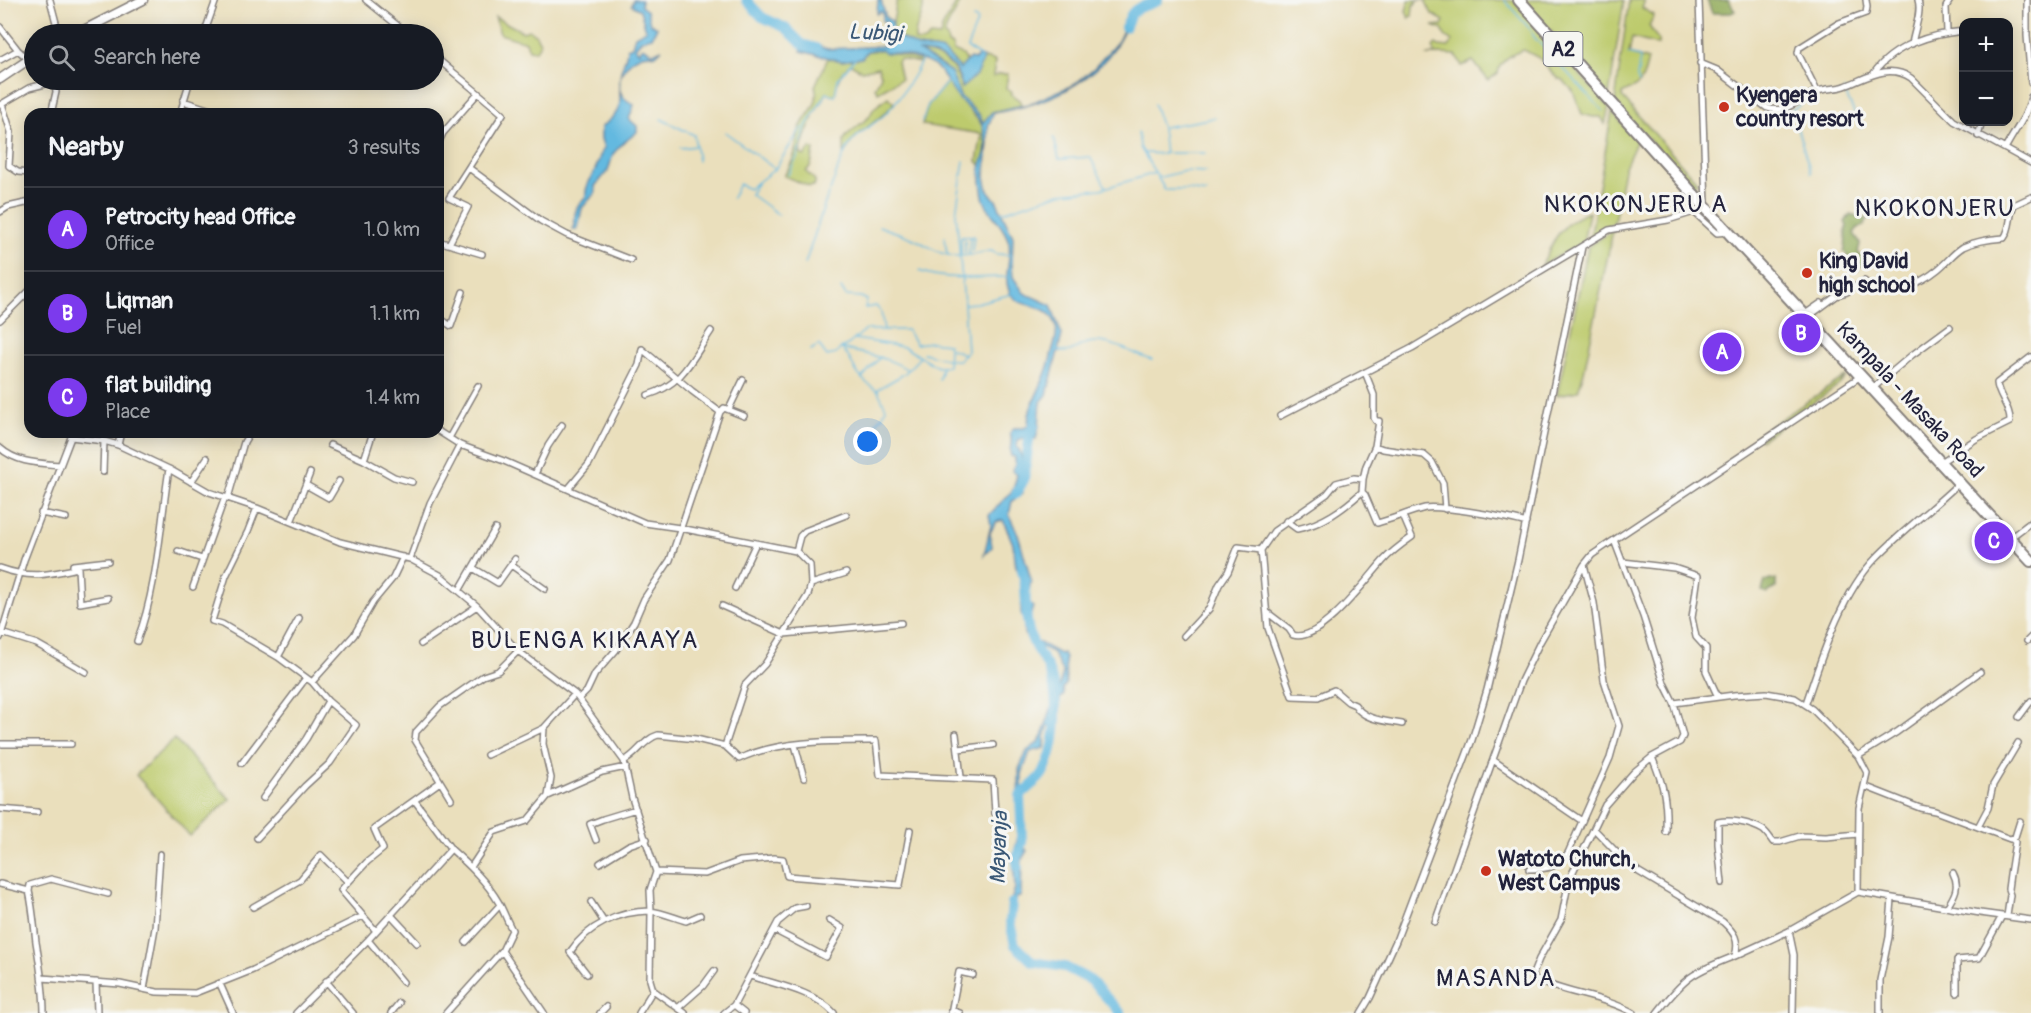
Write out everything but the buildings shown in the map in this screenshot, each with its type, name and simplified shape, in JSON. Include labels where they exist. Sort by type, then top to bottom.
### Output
[{"type":"highway","name":"Kampala - Masaka Road","points":[[1520,0],[1706,208],[1730,231],[2031,561]]},
{"type":"main road","points":[[96,24],[143,0]]},
{"type":"main road","points":[[0,79],[24,63]]},
{"type":"street","points":[[50,0],[56,24]]},
{"type":"street","points":[[208,24],[216,0]]},
{"type":"street","points":[[366,0],[396,24]]},
{"type":"street","points":[[1699,0],[1706,208]]},
{"type":"street","points":[[1817,91],[1798,53],[1798,48],[1839,23],[1861,16],[1867,10],[1866,0]]},
{"type":"street","points":[[1912,44],[1920,3],[1918,0]]},
{"type":"street","points":[[1947,32],[1946,7],[1950,0]]},
{"type":"street","points":[[2027,0],[2031,83]]},
{"type":"street","points":[[0,27],[18,50],[24,54]]},
{"type":"street","points":[[1874,73],[1882,63],[1912,44],[1947,32],[1959,31]]},
{"type":"street","points":[[0,60],[18,50]]},
{"type":"street","points":[[1700,63],[1717,70],[1767,108],[1774,110],[1784,109],[1817,91],[1848,85],[1874,73],[1904,73],[1953,121],[2031,163]]},
{"type":"street","points":[[444,64],[503,114],[449,198],[468,207],[449,244]]},
{"type":"street","points":[[24,90],[1,104],[11,132],[9,166],[18,172],[24,172]]},
{"type":"street","points":[[53,108],[57,90]]},
{"type":"street","points":[[181,108],[187,90]]},
{"type":"street","points":[[444,132],[478,93]]},
{"type":"street","points":[[2005,149],[2013,132],[2024,120],[2031,97]]},
{"type":"street","points":[[183,101],[205,108]]},
{"type":"street","points":[[1978,136],[1981,126]]},
{"type":"street","points":[[469,168],[541,221],[567,235],[631,260]]},
{"type":"street","points":[[1806,316],[1864,280],[1877,291],[1894,291],[1914,284],[1944,264],[1965,246],[1988,239],[2004,238],[2007,235],[2010,212],[2014,205],[2031,197]]},
{"type":"street","points":[[0,212],[8,207],[24,203]]},
{"type":"street","points":[[1280,417],[1412,348],[1614,227],[1668,220],[1694,212],[1717,233],[1724,234],[1730,231]]},
{"type":"street","points":[[444,243],[482,254]]},
{"type":"street","points":[[1362,1013],[1388,961],[1472,740],[1504,626],[1582,247]]},
{"type":"street","points":[[1806,316],[1837,291],[1842,292],[1862,278],[1878,289],[1896,288],[1914,280]]},
{"type":"street","points":[[444,321],[451,326],[462,292]]},
{"type":"street","points":[[0,320],[24,296]]},
{"type":"street","points":[[1873,388],[1950,327]]},
{"type":"street","points":[[648,394],[663,390],[678,379],[711,331]]},
{"type":"street","points":[[568,489],[589,464],[639,364],[642,349],[720,412]]},
{"type":"street","points":[[1941,462],[1969,443],[2010,422],[2005,402],[1997,389],[1997,383],[2031,357]]},
{"type":"street","points":[[1365,372],[1374,395],[1374,418],[1379,421],[1375,446],[1366,466],[1362,492],[1377,524],[1427,507],[1491,514],[1502,519],[1509,517],[1526,523]]},
{"type":"street","points":[[1435,922],[1521,681],[1540,642],[1584,565],[1592,555],[1861,376]]},
{"type":"street","points":[[729,409],[743,380]]},
{"type":"street","points":[[449,438],[478,386]]},
{"type":"street","points":[[487,755],[544,728],[577,697],[587,691],[595,674],[616,650],[634,622],[644,598],[670,560],[720,412],[724,408],[744,416]]},
{"type":"street","points":[[535,474],[548,446],[562,425]]},
{"type":"street","points":[[444,435],[460,445],[535,474],[645,523],[796,551],[810,565],[811,584],[808,595],[765,664],[745,685],[725,746]]},
{"type":"street","points":[[71,438],[41,513],[1,636],[37,644],[86,672]]},
{"type":"street","points":[[88,438],[118,445],[226,498],[257,508],[340,542],[410,559],[440,575],[477,606],[518,651],[577,697],[625,764],[636,809],[656,872],[650,890],[650,980],[653,990],[685,1013]]},
{"type":"street","points":[[118,445],[120,438]]},
{"type":"street","points":[[193,586],[246,438]]},
{"type":"street","points":[[364,460],[371,438]]},
{"type":"street","points":[[103,472],[104,441]]},
{"type":"street","points":[[330,445],[394,477],[412,482]]},
{"type":"street","points":[[410,559],[430,503],[460,445]]},
{"type":"street","points":[[1375,446],[1424,454],[1432,462],[1443,483],[1445,509]]},
{"type":"street","points":[[0,448],[9,456],[21,461],[60,465]]},
{"type":"street","points":[[191,482],[207,458]]},
{"type":"street","points":[[137,640],[146,618],[157,563],[160,522],[169,469]]},
{"type":"street","points":[[291,522],[310,473]]},
{"type":"street","points":[[1363,479],[1354,478],[1336,483],[1327,494],[1274,531],[1261,550],[1269,628],[1292,696],[1318,697],[1334,690],[1347,702],[1355,705],[1358,712],[1402,724]]},
{"type":"street","points":[[306,485],[329,498],[339,481]]},
{"type":"street","points":[[1806,703],[1838,618],[1858,580],[1885,549],[1960,482]]},
{"type":"street","points":[[1286,521],[1297,529],[1325,520],[1344,508],[1362,492]]},
{"type":"street","points":[[257,508],[226,576],[212,621],[222,624],[278,657],[312,682],[328,701],[356,725],[330,763],[305,786],[257,838]]},
{"type":"street","points":[[41,513],[66,518]]},
{"type":"street","points":[[796,551],[800,536],[806,531],[846,515]]},
{"type":"street","points":[[1268,613],[1298,637],[1322,626],[1348,602],[1384,560],[1413,537],[1403,516]]},
{"type":"street","points":[[2010,538],[2031,522]]},
{"type":"street","points":[[459,591],[495,529]]},
{"type":"street","points":[[1614,540],[1643,616],[1664,682],[1674,703],[1683,736],[1680,742],[1652,757],[1634,772],[1605,805],[1569,880],[1561,920],[1539,959],[1533,978],[1554,988],[1615,1004],[1634,1013]]},
{"type":"street","points":[[735,588],[756,543]]},
{"type":"street","points":[[1184,636],[1209,609],[1238,547],[1261,550]]},
{"type":"street","points":[[178,551],[202,559]]},
{"type":"street","points":[[312,682],[354,635],[373,602],[393,578],[403,557]]},
{"type":"street","points":[[473,568],[498,583],[515,559]]},
{"type":"street","points":[[74,569],[73,565],[108,561]]},
{"type":"street","points":[[1623,562],[1674,568],[1698,576],[1692,618],[1696,637],[1707,651],[1706,671],[1718,698]]},
{"type":"street","points":[[511,565],[545,589]]},
{"type":"street","points":[[1529,869],[1549,869],[1561,863],[1568,853],[1610,758],[1619,726],[1604,680],[1594,603],[1584,565]]},
{"type":"street","points":[[0,568],[20,575],[42,576],[78,568],[80,603],[108,598]]},
{"type":"street","points":[[811,584],[846,573]]},
{"type":"street","points":[[421,644],[477,606]]},
{"type":"street","points":[[722,606],[784,634],[901,623]]},
{"type":"street","points":[[278,657],[299,618]]},
{"type":"street","points":[[451,799],[415,740],[416,732],[440,706],[483,676],[498,671],[518,651]]},
{"type":"street","points":[[1858,756],[1897,732],[1980,672]]},
{"type":"street","points":[[242,763],[306,678]]},
{"type":"street","points":[[1674,703],[1766,693],[1796,698],[1806,703],[1858,756],[1867,772],[1859,808],[1858,892]]},
{"type":"street","points":[[263,798],[306,739],[328,701]]},
{"type":"street","points":[[2019,717],[2031,701]]},
{"type":"street","points":[[544,728],[543,744],[551,778],[548,796]]},
{"type":"street","points":[[956,734],[961,777]]},
{"type":"street","points":[[471,867],[494,832],[527,821],[548,796],[625,764],[653,736],[658,735],[696,739],[725,746],[739,759],[753,752],[795,745],[876,741],[880,775],[993,780],[995,813]]},
{"type":"street","points":[[1978,827],[1988,808],[1993,785],[2018,743]]},
{"type":"street","points":[[0,744],[71,744]]},
{"type":"street","points":[[795,745],[804,778]]},
{"type":"street","points":[[958,749],[993,745]]},
{"type":"street","points":[[1652,757],[1664,788],[1667,806],[1666,832]]},
{"type":"street","points":[[1493,759],[1582,820]]},
{"type":"street","points":[[376,931],[341,890],[367,861],[383,849],[374,829],[440,782]]},
{"type":"street","points":[[1864,786],[2015,842],[2008,889],[2010,895],[2005,916],[1979,958],[1957,960],[1957,993]]},
{"type":"street","points":[[415,801],[451,849],[491,890],[512,930],[502,951],[446,1013]]},
{"type":"street","points":[[0,809],[37,812]]},
{"type":"street","points":[[596,840],[590,824],[636,809]]},
{"type":"street","points":[[1722,883],[1718,822],[1725,820],[1749,824],[1763,830],[1773,842],[1800,836],[1826,837],[1858,834]]},
{"type":"street","points":[[2012,839],[2015,837],[2020,821]]},
{"type":"street","points":[[1594,829],[1639,872],[1723,922],[1732,930],[1738,942],[1735,956]]},
{"type":"street","points":[[656,872],[705,874],[740,861],[774,858],[783,859],[787,876],[900,885],[909,830]]},
{"type":"street","points":[[600,863],[629,845],[647,839]]},
{"type":"street","points":[[296,1013],[368,940],[451,849]]},
{"type":"street","points":[[144,989],[155,928],[160,854]]},
{"type":"street","points":[[253,908],[300,880],[321,855],[348,882]]},
{"type":"street","points":[[1947,907],[1956,891],[1958,881],[1953,873]]},
{"type":"street","points":[[44,1013],[34,914],[28,891],[30,885],[51,879],[108,894]]},
{"type":"street","points":[[0,884],[28,891]]},
{"type":"street","points":[[1657,1013],[1675,989],[1688,977],[1789,931],[1858,892],[2031,920]]},
{"type":"street","points":[[1880,1013],[1880,980],[1890,930],[1892,899]]},
{"type":"street","points":[[591,902],[604,922]]},
{"type":"street","points":[[466,942],[500,905]]},
{"type":"street","points":[[724,1013],[734,1005],[778,922],[795,908],[806,906]]},
{"type":"street","points":[[587,974],[570,952],[586,934],[604,922],[623,915],[651,911],[686,921],[700,915]]},
{"type":"street","points":[[390,915],[417,943]]},
{"type":"street","points":[[42,978],[96,982],[157,992],[195,993],[253,970],[363,916]]},
{"type":"street","points":[[774,930],[826,957],[842,928],[829,920]]},
{"type":"street","points":[[1789,931],[1794,955],[1793,1013]]},
{"type":"street","points":[[368,940],[403,982]]},
{"type":"street","points":[[502,951],[544,1013]]},
{"type":"street","points":[[679,1008],[703,986],[714,971]]},
{"type":"street","points":[[960,1013],[951,1012],[960,972],[973,975]]},
{"type":"street","points":[[750,975],[813,998],[834,1013]]},
{"type":"street","points":[[326,981],[353,1013]]},
{"type":"street","points":[[96,982],[97,1013]]},
{"type":"street","points":[[220,984],[233,1013]]},
{"type":"street","points":[[639,1013],[653,990]]},
{"type":"street","points":[[391,1013],[399,1003]]},
{"type":"street","points":[[734,1005],[744,1013]]},
{"type":"street","points":[[600,1013],[606,1007]]},
{"type":"green space","points":[[897,0],[922,0],[923,10],[915,35],[915,41],[920,42],[930,36],[940,37],[942,28],[958,0],[960,2],[944,36],[948,44],[953,46],[953,51],[963,55],[967,62],[960,69],[947,54],[940,50],[918,47],[895,35],[892,28]]},
{"type":"green space","points":[[1409,0],[1419,0],[1413,6],[1412,16],[1409,18],[1406,11]]},
{"type":"green space","points":[[1425,0],[1513,0],[1609,107],[1605,124],[1601,117],[1582,114],[1573,91],[1563,80],[1557,78],[1539,58],[1524,50],[1507,58],[1498,73],[1488,80],[1473,61],[1462,66],[1456,55],[1426,56],[1435,53],[1433,47],[1436,44],[1449,47],[1452,41],[1445,36],[1442,29],[1433,26],[1442,25],[1444,21],[1432,14]]},
{"type":"green space","points":[[1523,0],[1624,0],[1609,95]]},
{"type":"green space","points":[[1629,0],[1645,0],[1642,8],[1654,15],[1649,26],[1658,40],[1658,45],[1632,38],[1629,54],[1648,60],[1639,84],[1622,94],[1622,97],[1697,182],[1692,187],[1615,102]]},
{"type":"green space","points":[[1707,0],[1729,0],[1735,11],[1712,13]]},
{"type":"green space","points":[[495,17],[523,32],[529,30],[536,35],[540,43],[536,51],[529,50],[526,42],[500,34]]},
{"type":"green space","points":[[881,50],[922,61],[920,63],[899,59],[897,62],[901,79],[878,92],[875,88],[881,75],[878,67],[862,71],[851,64],[847,67],[839,78],[835,96],[827,93],[812,117],[801,149],[800,153],[804,156],[811,148],[814,150],[811,165],[806,172],[815,180],[815,185],[810,187],[784,176],[794,156],[800,128],[816,100],[815,86],[828,58],[842,61],[862,58],[867,51]]},
{"type":"green space","points":[[918,51],[934,55],[951,66],[961,87],[976,75],[984,58],[995,61],[993,77],[1008,74],[1006,89],[1012,92],[1011,94],[1022,105],[992,112],[983,123],[979,115],[960,96],[951,72]]},
{"type":"green space","points":[[947,82],[982,125],[986,140],[985,155],[981,166],[977,161],[982,134],[922,125],[928,105]]},
{"type":"green space","points":[[888,97],[894,103],[856,137],[844,154],[844,140],[847,135]]},
{"type":"green space","points":[[1612,112],[1637,140],[1624,169],[1614,222],[1590,239]]},
{"type":"green space","points":[[1589,212],[1583,243],[1542,265],[1550,247],[1565,226]]},
{"type":"green space","points":[[1850,214],[1868,219],[1864,226],[1858,228],[1854,233],[1860,244],[1858,252],[1864,259],[1858,270],[1844,251],[1847,226],[1845,222]]},
{"type":"green space","points":[[1613,230],[1584,372],[1578,391],[1557,395],[1588,247]]},
{"type":"green space","points":[[1846,376],[1840,384],[1761,440],[1757,435]]},
{"type":"green space","points":[[1776,580],[1776,588],[1767,593],[1762,591],[1765,581]]},
{"type":"green space","points":[[174,739],[230,799],[190,836],[136,775]]},
{"type":"water","points":[[633,0],[641,0],[641,6],[647,11],[650,23],[657,27],[652,37],[642,39],[635,48],[639,52],[643,47],[653,53],[662,49],[656,55],[642,55],[627,66],[620,76],[627,48],[632,46],[635,36],[646,30],[640,10],[631,5]]},
{"type":"water","points":[[878,0],[881,0],[886,18],[892,21],[895,35],[918,47],[940,50],[947,54],[960,69],[970,58],[975,60],[978,56],[984,58],[976,75],[962,88],[958,74],[952,65],[936,56],[920,52],[951,72],[960,96],[979,115],[983,123],[992,112],[1029,104],[1075,84],[1095,67],[1118,41],[1131,13],[1122,35],[1110,54],[1095,70],[1078,83],[1059,94],[1038,102],[994,113],[988,126],[985,177],[988,190],[997,202],[1013,237],[1013,277],[1024,293],[1051,305],[1062,335],[1047,395],[1041,402],[1036,439],[1018,440],[1017,447],[1023,463],[1022,494],[1012,501],[1009,515],[1019,537],[1031,580],[1027,602],[1033,607],[1028,633],[1036,641],[1060,654],[1063,653],[1066,684],[1054,724],[1048,727],[1045,748],[1030,752],[1022,774],[1022,841],[1018,853],[1020,855],[1026,849],[1027,851],[1022,859],[1021,896],[1015,899],[1014,910],[1010,916],[1015,888],[1013,858],[1019,832],[1019,769],[1027,751],[1039,742],[1043,734],[1063,673],[1052,652],[1030,642],[1024,634],[1021,606],[1027,594],[1027,587],[1016,567],[1013,544],[1003,520],[996,522],[990,533],[992,547],[984,555],[991,525],[989,515],[1013,490],[1017,475],[1012,471],[1015,457],[1010,453],[1010,433],[1014,428],[1024,428],[1028,425],[1030,410],[1049,363],[1057,329],[1047,312],[1020,302],[1010,293],[1007,281],[1009,243],[1004,231],[987,206],[982,192],[980,166],[986,146],[983,127],[958,98],[937,68],[912,57],[885,53],[881,50],[867,51],[862,58],[842,61],[801,51],[806,43],[828,49],[886,46],[889,37],[888,27],[886,21],[882,21],[881,11],[877,14]]},
{"type":"water","points":[[620,88],[623,96],[634,105],[629,119],[637,126],[637,132],[613,154],[608,171],[595,186],[596,192],[582,208],[578,228],[575,230],[573,229],[576,209],[586,196],[587,186],[604,148],[601,127],[619,108]]},
{"type":"waterway","name":"Lubigi","points":[[746,0],[762,17],[786,28],[802,44],[816,48]]},
{"type":"waterway","points":[[1125,27],[1135,10],[1158,0]]},
{"type":"waterway","points":[[1504,0],[1531,30],[1534,37],[1603,111]]},
{"type":"waterway","points":[[973,18],[978,20],[967,48],[980,56]]},
{"type":"waterway","points":[[1628,54],[1640,57],[1637,77],[1639,83]]},
{"type":"waterway","points":[[788,175],[797,157],[806,126],[827,93],[835,96],[838,79],[855,58]]},
{"type":"waterway","points":[[830,191],[850,144],[893,105],[922,60]]},
{"type":"waterway","points":[[922,122],[928,105],[948,81]]},
{"type":"waterway","points":[[1844,90],[1861,128]]},
{"type":"waterway","points":[[1766,111],[1785,113],[1810,97]]},
{"type":"waterway","points":[[1145,153],[1165,154],[1162,128],[1154,104]]},
{"type":"waterway","points":[[1164,127],[1215,117]]},
{"type":"waterway","points":[[661,119],[694,135],[698,161]]},
{"type":"waterway","points":[[1796,124],[1811,173]]},
{"type":"waterway","points":[[779,215],[750,194],[758,182],[775,169],[803,128]]},
{"type":"waterway","points":[[725,132],[775,169]]},
{"type":"waterway","points":[[1138,132],[1140,147],[1165,190],[1206,193]]},
{"type":"waterway","points":[[1054,138],[1059,159],[1090,157],[1106,187]]},
{"type":"waterway","points":[[680,148],[696,146]]},
{"type":"waterway","points":[[1167,153],[1205,153]]},
{"type":"waterway","points":[[964,161],[956,213],[964,303]]},
{"type":"waterway","points":[[1157,178],[1185,171],[1206,172]]},
{"type":"waterway","points":[[1000,213],[1060,193],[1101,189],[1155,173]]},
{"type":"waterway","points":[[732,198],[739,184],[749,189],[757,182]]},
{"type":"waterway","points":[[805,264],[828,194]]},
{"type":"waterway","points":[[879,226],[910,237],[947,255],[963,256],[992,251],[996,254],[1010,255]]},
{"type":"waterway","points":[[961,237],[965,236],[965,253]]},
{"type":"waterway","points":[[966,236],[970,237],[969,254]]},
{"type":"waterway","points":[[971,237],[974,236],[972,251]]},
{"type":"waterway","points":[[944,237],[947,253]]},
{"type":"waterway","points":[[961,238],[961,254]]},
{"type":"waterway","points":[[919,271],[951,277],[1007,277]]},
{"type":"waterway","points":[[841,288],[846,296],[861,297],[867,300],[865,308],[876,306],[881,312],[884,330],[907,330],[916,344],[931,342],[948,344],[949,348],[964,354],[967,351],[964,304],[1012,294]]},
{"type":"waterway","points":[[811,350],[819,345],[827,356],[836,354],[865,330]]},
{"type":"waterway","points":[[867,330],[884,330]]},
{"type":"waterway","points":[[855,339],[904,347],[938,367],[942,367]]},
{"type":"waterway","points":[[1057,350],[1066,352],[1084,344],[1096,342],[1120,347],[1152,360]]},
{"type":"waterway","points":[[878,391],[859,376],[841,348],[884,359],[908,370]]},
{"type":"waterway","points":[[939,379],[942,367],[948,366],[949,349]]},
{"type":"waterway","points":[[923,353],[956,360],[964,354]]},
{"type":"waterway","points":[[862,378],[880,357]]},
{"type":"waterway","points":[[869,431],[882,417],[886,408],[878,389],[904,374],[920,357]]},
{"type":"waterway","name":"Mayanja","points":[[1016,494],[1024,480],[1030,432],[1034,426]]},
{"type":"waterway","name":"Mayanja","points":[[1018,867],[1016,858],[1022,843],[1020,796],[1043,773],[1052,749],[1056,720],[1051,678],[1030,633],[1022,570]]},
{"type":"waterway","name":"Mayanja","points":[[1012,903],[1010,922],[1015,945],[1033,962],[1065,967],[1090,980],[1121,1013]]},
{"type":"place","name":"Kyengera country resort","points":[[1724,107]]},
{"type":"place","name":"King David high school","points":[[1807,273]]},
{"type":"place","name":"Liqman","points":[[1801,333]]},
{"type":"place","name":"Petrocity head Office","points":[[1722,352]]},
{"type":"place","name":"flat building","points":[[1994,541]]},
{"type":"place","name":"Watoto Church, West Campus","points":[[1486,871]]},
{"type":"district","name":"NKOKONJERU A","points":[[1636,204]]},
{"type":"district","name":"NKOKONJERU","points":[[1935,208]]},
{"type":"district","name":"BULENGA KIKAAYA","points":[[585,640]]},
{"type":"district","name":"MASANDA","points":[[1496,978]]}]
